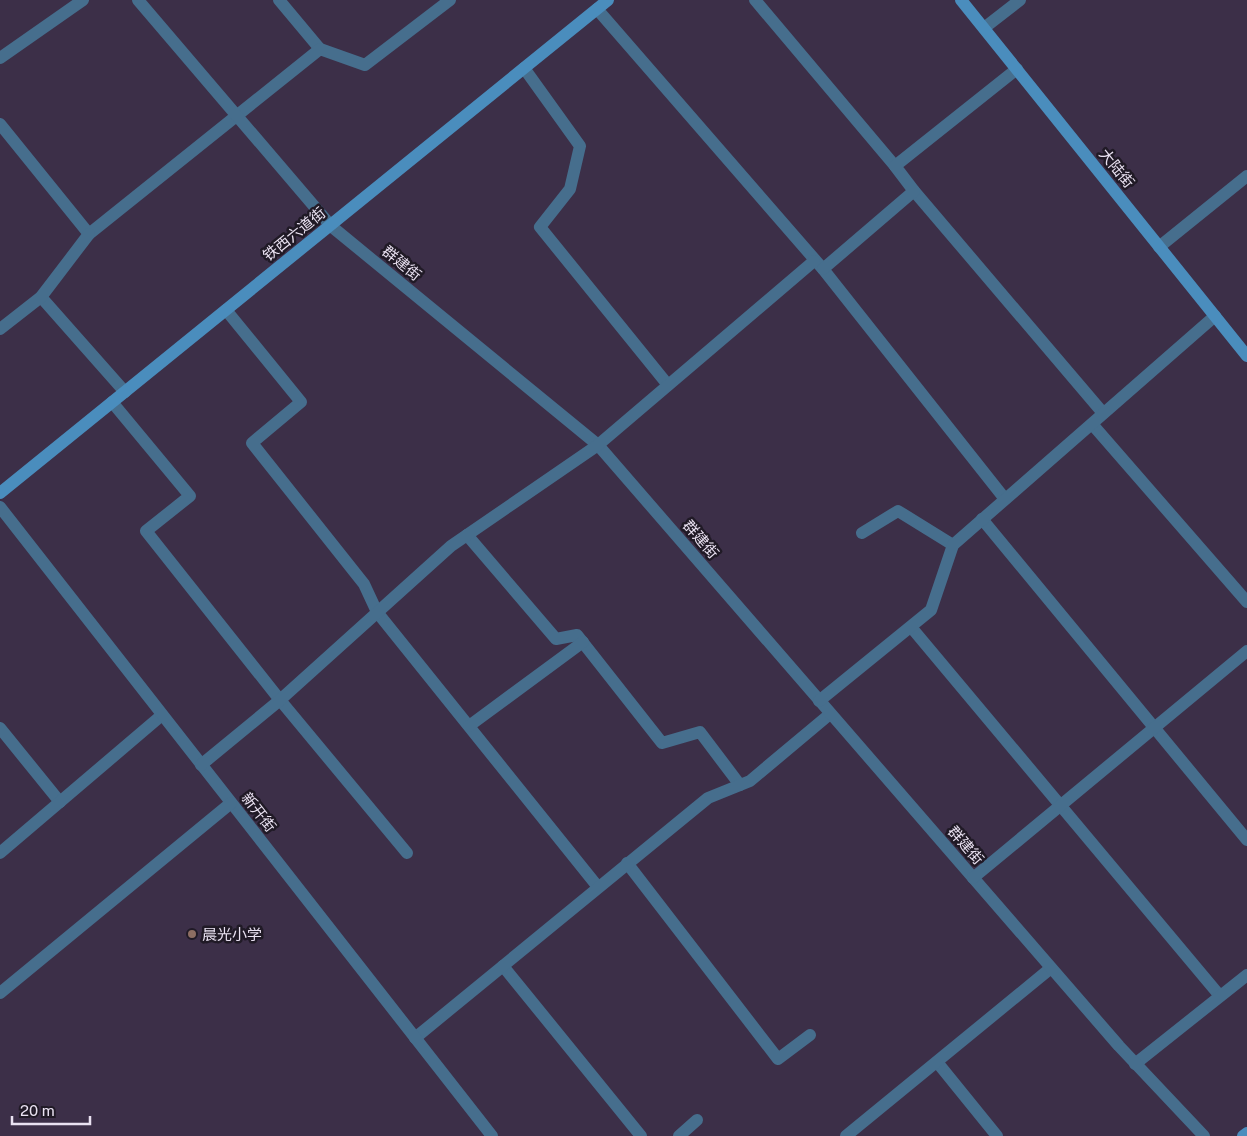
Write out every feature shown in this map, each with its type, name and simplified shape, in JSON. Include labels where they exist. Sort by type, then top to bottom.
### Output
[{"type":"main road","name":"铁西六道街","points":[[0,493],[608,0]]},
{"type":"main road","name":"大陆街","points":[[961,0],[1247,356]]},
{"type":"main road","points":[[1244,1136],[1247,1133]]},
{"type":"street","points":[[0,58],[83,0]]},
{"type":"street","name":"群建街","points":[[138,0],[331,226],[598,445],[1051,968],[1136,1064],[1204,1136]]},
{"type":"street","points":[[279,0],[320,49],[365,65],[442,2]]},
{"type":"street","points":[[755,0],[914,191],[1104,413]]},
{"type":"street","points":[[984,28],[1020,0]]},
{"type":"street","points":[[597,9],[819,265],[1006,499]]},
{"type":"street","points":[[0,329],[41,297],[89,234],[320,49]]},
{"type":"street","points":[[524,68],[580,146],[570,189],[540,227],[668,385]]},
{"type":"street","points":[[895,166],[1017,69]]},
{"type":"street","points":[[0,124],[89,234]]},
{"type":"street","points":[[1159,247],[1247,176]]},
{"type":"street","points":[[202,765],[280,700],[451,546],[598,445],[668,385],[914,191]]},
{"type":"street","points":[[41,297],[125,392]]},
{"type":"street","points":[[226,310],[301,402],[252,442],[364,584],[377,612],[598,887]]},
{"type":"street","points":[[819,701],[931,610],[953,544],[1215,316]]},
{"type":"street","points":[[112,402],[190,496],[146,531],[280,700],[407,853]]},
{"type":"street","points":[[1092,424],[1247,602]]},
{"type":"street","name":"新开街","points":[[0,507],[492,1136]]},
{"type":"street","points":[[862,533],[898,510],[953,544]]},
{"type":"street","points":[[982,519],[1247,840]]},
{"type":"street","points":[[467,536],[556,640],[577,635],[584,642],[662,743],[700,732],[740,785]]},
{"type":"street","points":[[911,627],[1220,996]]},
{"type":"street","points":[[469,726],[584,642]]},
{"type":"street","points":[[973,878],[1247,651]]},
{"type":"street","points":[[415,1038],[708,798],[750,780],[830,714]]},
{"type":"street","points":[[0,853],[162,715]]},
{"type":"street","points":[[0,728],[60,802]]},
{"type":"street","points":[[0,992],[231,803]]},
{"type":"street","points":[[627,864],[778,1059],[810,1035]]},
{"type":"street","points":[[503,966],[641,1136]]},
{"type":"street","points":[[846,1136],[1051,968]]},
{"type":"street","points":[[1136,1064],[1247,975]]},
{"type":"street","points":[[937,1062],[997,1136]]},
{"type":"street","points":[[679,1136],[697,1120]]},
{"type":"place","name":"晨光小学","points":[[192,934]]}]
